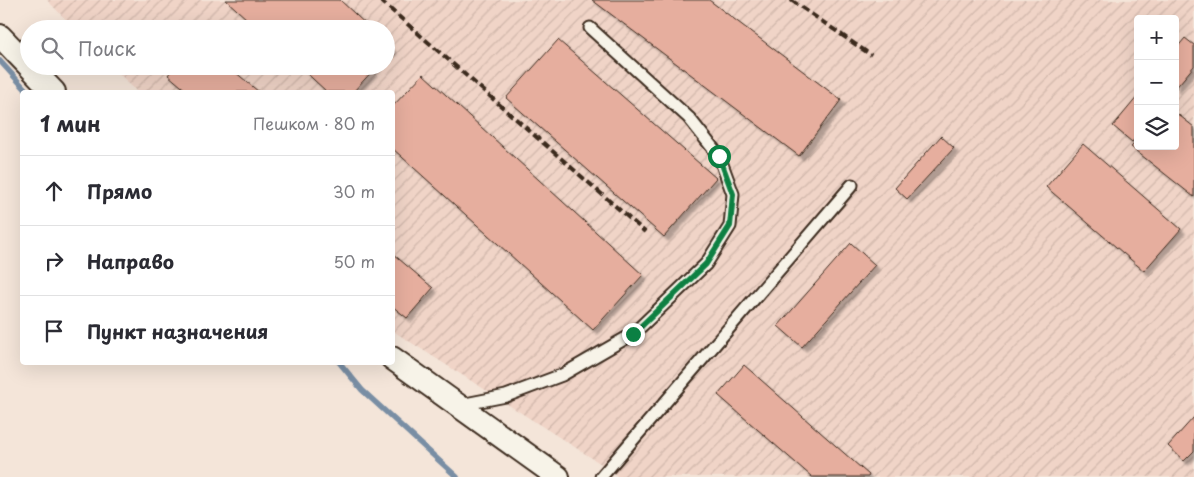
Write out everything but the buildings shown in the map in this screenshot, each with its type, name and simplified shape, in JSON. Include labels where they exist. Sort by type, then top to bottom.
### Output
[{"type":"street","points":[[0,36],[20,57]]},
{"type":"street","points":[[38,75],[52,90]]},
{"type":"street","points":[[395,360],[558,477]]},
{"type":"lane","points":[[458,406],[506,396],[562,375],[633,334],[706,264],[730,226],[733,194],[719,156],[689,118],[590,28]]},
{"type":"lane","points":[[601,477],[852,185]]},
{"type":"shaded area","points":[[47,0],[1194,0],[1194,477],[618,477],[609,469],[395,332],[395,90],[135,90],[121,75],[395,75],[395,20],[66,20]]},
{"type":"waterway","points":[[0,61],[26,90]]},
{"type":"waterway","points":[[341,365],[362,390],[457,477]]},
{"type":"railway","points":[[380,0],[645,232]]},
{"type":"railway","points":[[791,0],[871,55]]},
{"type":"route","points":[[633,334],[706,264],[730,226],[733,194],[719,156]]}]
